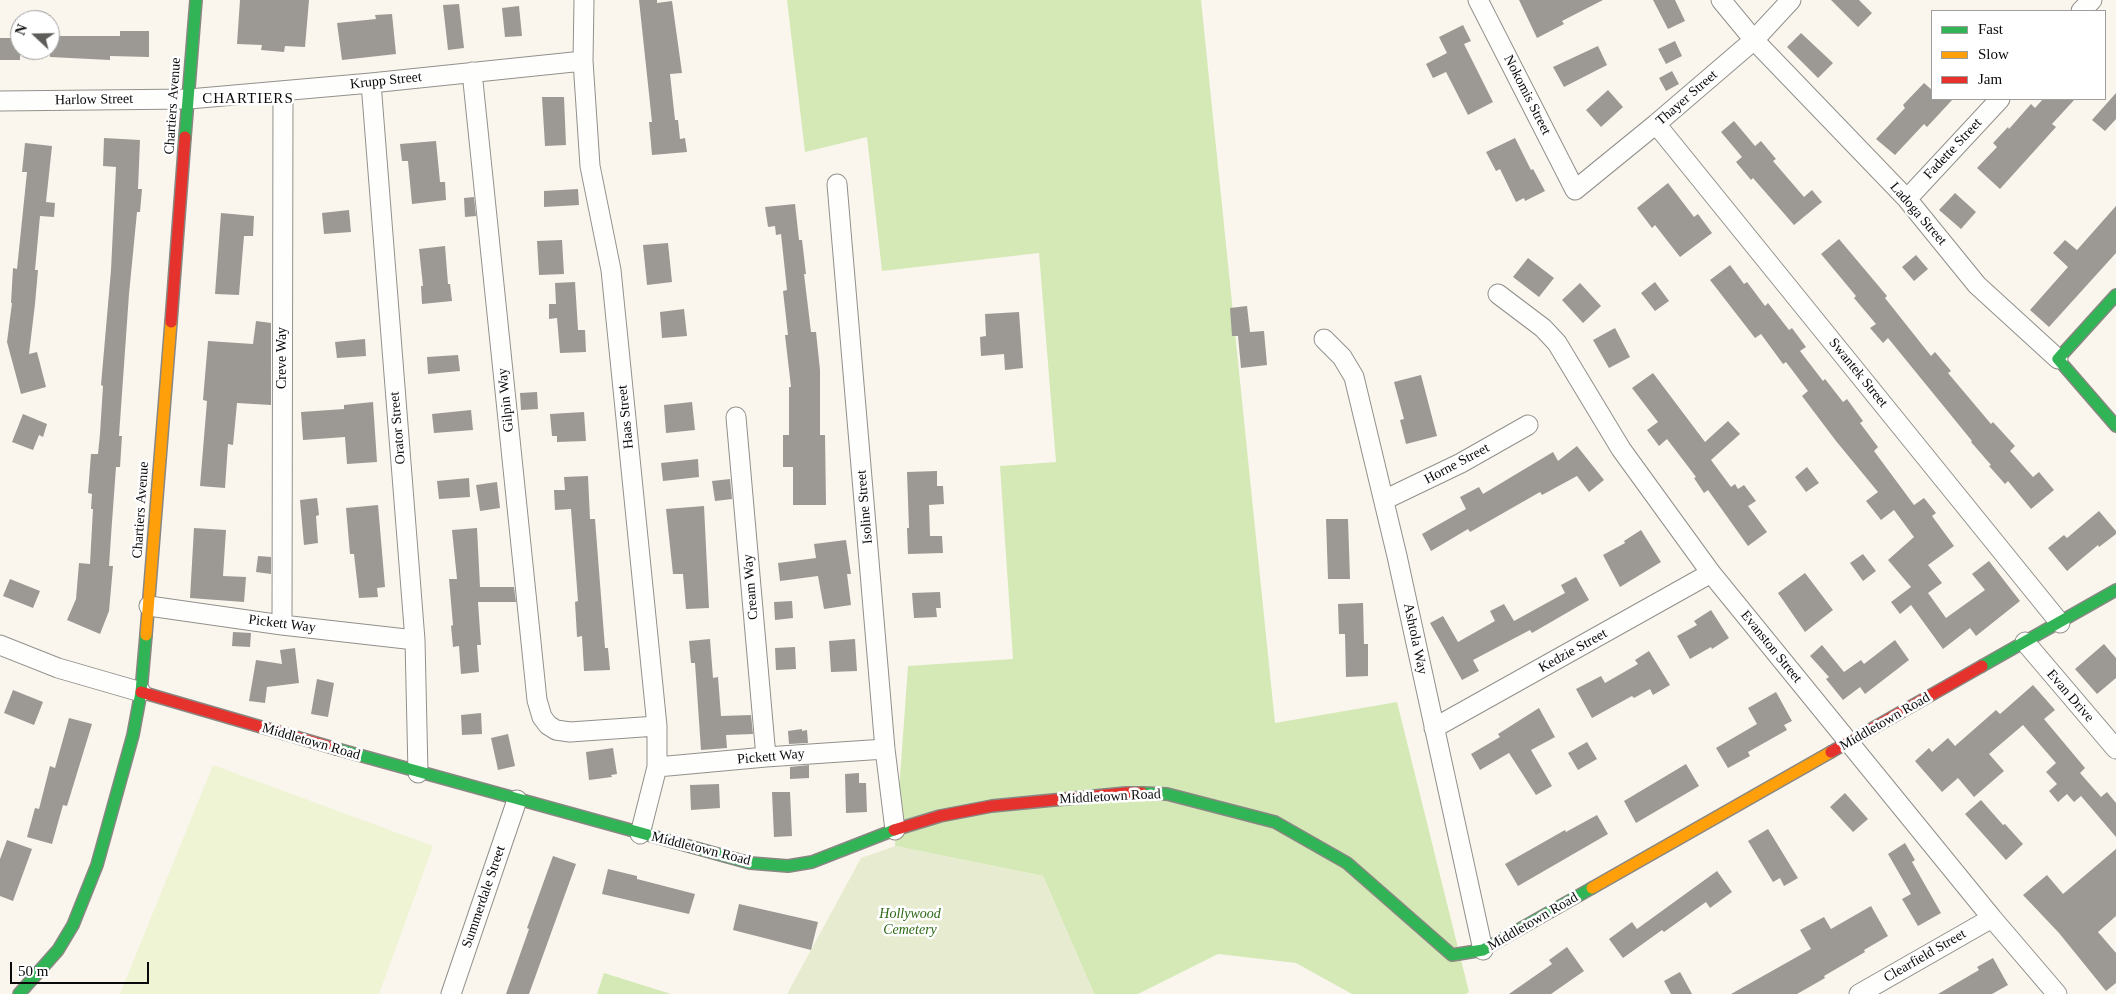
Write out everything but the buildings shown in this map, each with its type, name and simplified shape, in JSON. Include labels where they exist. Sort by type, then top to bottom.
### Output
[{"type":"street","name":"Chartiers Avenue","points":[[19,994],[58,950],[73,925],[89,886],[133,734],[141,692],[196,0]]},
{"type":"street","name":"Haas Street","points":[[584,0],[583,61],[590,166],[611,270],[657,726],[657,767],[640,834]]},
{"type":"street","name":"Nokomis Street","points":[[1478,0],[1576,190]]},
{"type":"street","name":"Ladoga Street","points":[[1721,0],[1754,40],[1907,199],[1977,285],[2058,359],[2116,426]]},
{"type":"street","name":"Thayer Street","points":[[1576,190],[1754,40],[1791,0]]},
{"type":"street","points":[[2083,10],[2092,0]]},
{"type":"street","name":"Krupp Street","points":[[189,99],[371,83],[583,61]]},
{"type":"street","name":"Gilpin Way","points":[[472,72],[537,700],[542,717],[548,725],[556,730],[570,732],[657,726]]},
{"type":"street","name":"Orator Street","points":[[371,83],[415,640],[418,773]]},
{"type":"street","name":"Creve Way","points":[[282,625],[283,91]]},
{"type":"street","name":"Harlow Street","points":[[0,101],[189,99]]},
{"type":"street","name":"Fadette Street","points":[[1907,199],[1999,100]]},
{"type":"street","name":"Swantek Street","points":[[1656,124],[2060,623]]},
{"type":"street","name":"Isoline Street","points":[[837,184],[885,749],[894,830]]},
{"type":"street","name":"Evanston Street","points":[[1498,294],[1544,328],[1557,343],[1621,449],[1711,573],[1992,918],[2058,994]]},
{"type":"street","points":[[2058,359],[2116,295]]},
{"type":"street","name":"Ashtola Way","points":[[1324,339],[1342,357],[1354,377],[1384,500],[1483,950]]},
{"type":"street","name":"Cream Way","points":[[736,417],[766,757]]},
{"type":"street","name":"Horne Street","points":[[1384,500],[1461,464],[1528,425]]},
{"type":"street","name":"Kedzie Street","points":[[1434,728],[1711,573]]},
{"type":"street","name":"Middletown Road","points":[[0,645],[58,668],[418,773],[750,862],[788,866],[812,862],[894,830],[940,816],[992,806],[1126,793],[1167,794],[1275,822],[1347,863],[1452,955],[1483,950],[2116,590]]},
{"type":"street","name":"Pickett Way","points":[[149,606],[282,625],[415,640]]},
{"type":"street","name":"Evan Drive","points":[[2024,642],[2116,749]]},
{"type":"street","name":"Pickett Way","points":[[657,767],[885,749]]},
{"type":"street","name":"Summerdale Street","points":[[451,994],[518,800]]},
{"type":"street","name":"Clearfield Street","points":[[1859,994],[1992,918]]},
{"type":"green space","points":[[787,0],[1201,0],[1275,723],[1397,702],[1469,992],[1466,994],[1352,994],[1296,963],[1218,954],[1138,994],[1094,994],[1043,876],[895,846],[908,666],[1013,659],[1000,466],[1056,462],[1039,253],[882,271],[867,137],[805,152]]},
{"type":"green space","points":[[213,765],[433,846],[379,994],[120,994]]},
{"type":"green space","name":"Hollywood Cemetery","points":[[895,846],[1043,876],[1094,994],[787,994],[861,858]]},
{"type":"green space","points":[[604,973],[671,994],[597,994]]},
{"type":"traffic: fast","points":[[185,137],[196,0]]},
{"type":"traffic: fast","points":[[2116,295],[2058,359],[2116,426]]},
{"type":"traffic: fast","points":[[1982,666],[2116,590]]},
{"type":"traffic: fast","points":[[19,994],[58,950],[73,925],[97,865],[133,735],[141,692],[146,635]]},
{"type":"traffic: fast","points":[[337,749],[750,863],[788,866],[812,862],[894,830]]},
{"type":"traffic: fast","points":[[1142,793],[1167,794],[1275,822],[1347,863],[1452,955],[1483,950],[1592,888]]},
{"type":"traffic: slow","points":[[146,635],[171,322]]},
{"type":"traffic: slow","points":[[1592,888],[1831,752]]},
{"type":"traffic: jam","points":[[171,322],[185,137]]},
{"type":"traffic: jam","points":[[1831,752],[1982,666]]},
{"type":"traffic: jam","points":[[141,692],[337,749]]},
{"type":"traffic: jam","points":[[894,830],[940,816],[992,806],[1142,793]]},
{"type":"district","name":"CHARTIERS","points":[[248,99]]}]
